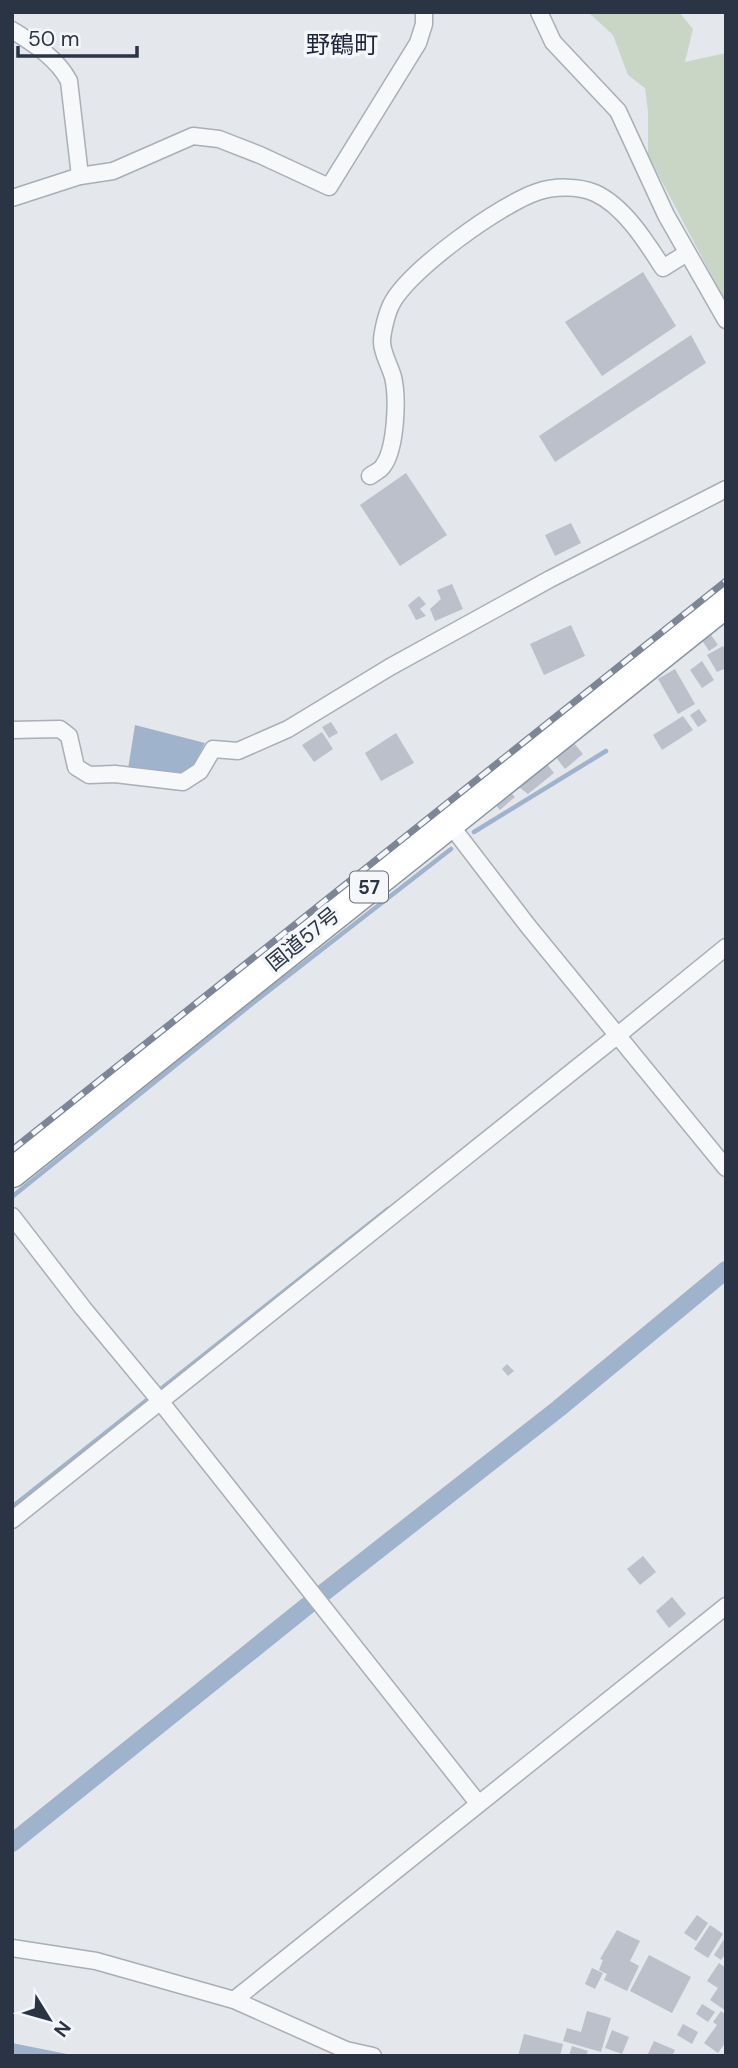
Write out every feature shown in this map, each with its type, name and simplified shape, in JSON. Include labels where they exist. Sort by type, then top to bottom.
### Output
[{"type":"highway","name":"国道57号","points":[[12,1172],[726,603]]},
{"type":"street","points":[[12,198],[80,176],[113,171],[193,136],[219,139],[329,187],[418,43],[424,24],[424,12]]},
{"type":"street","points":[[539,12],[554,42],[618,111],[666,215],[726,320]]},
{"type":"street","points":[[12,30],[62,67],[69,81],[80,176]]},
{"type":"street","points":[[370,476],[384,466],[397,415],[394,380],[382,342],[391,305],[415,274],[461,237],[501,211],[538,192],[566,187],[595,193],[620,211],[643,237],[663,268],[687,253]]},
{"type":"street","points":[[12,730],[60,729],[69,736],[76,766],[89,775],[115,774],[183,782],[200,771],[213,750],[238,751],[288,729],[390,667],[550,579],[726,489]]},
{"type":"street","points":[[449,823],[528,926],[726,1168]]},
{"type":"street","points":[[12,1520],[726,947]]},
{"type":"street","points":[[12,1216],[478,1803]]},
{"type":"street","points":[[234,2000],[726,1606]]},
{"type":"street","points":[[12,1948],[96,1961],[234,2000],[346,2050],[373,2056]]},
{"type":"green space","points":[[588,12],[679,12],[693,29],[685,62],[726,53],[726,303],[648,155],[645,88],[628,75],[613,35]]},
{"type":"water","points":[[135,725],[205,743],[193,766],[181,776],[128,769]]},
{"type":"water","points":[[12,2043],[77,2056],[12,2056]]},
{"type":"building","points":[[643,272],[676,326],[602,376],[565,322]]},
{"type":"building","points":[[691,335],[706,363],[555,462],[539,436]]},
{"type":"building","points":[[406,473],[447,535],[400,566],[360,505]]},
{"type":"building","points":[[571,523],[581,543],[555,556],[545,535]]},
{"type":"building","points":[[452,584],[463,609],[435,621],[430,609],[441,599],[437,590]]},
{"type":"building","points":[[419,596],[426,604],[420,609],[426,616],[416,620],[408,605]]},
{"type":"building","points":[[571,625],[585,656],[544,675],[530,644]]},
{"type":"building","points":[[709,632],[718,645],[709,651],[700,637]]},
{"type":"building","points":[[723,646],[726,651],[726,668],[717,672],[707,655]]},
{"type":"building","points":[[702,661],[714,680],[702,688],[690,670]]},
{"type":"building","points":[[675,669],[695,704],[678,714],[658,679]]},
{"type":"building","points":[[699,709],[707,721],[698,727],[690,715]]},
{"type":"building","points":[[683,716],[693,730],[662,750],[653,735]]},
{"type":"building","points":[[331,722],[338,733],[329,738],[322,727]]},
{"type":"building","points":[[322,732],[333,749],[314,762],[302,745]]},
{"type":"building","points":[[396,733],[414,763],[381,781],[365,753]]},
{"type":"building","points":[[573,742],[583,754],[565,769],[555,756]]},
{"type":"building","points":[[547,764],[554,773],[528,794],[519,787]]},
{"type":"building","points":[[509,791],[515,797],[500,810],[495,804]]},
{"type":"building","points":[[507,1364],[514,1371],[508,1376],[502,1369]]},
{"type":"building","points":[[643,1556],[656,1572],[640,1585],[627,1569]]},
{"type":"building","points":[[672,1597],[686,1614],[669,1628],[656,1611]]},
{"type":"building","points":[[697,1915],[708,1923],[696,1941],[684,1933]]},
{"type":"building","points":[[710,1925],[723,1934],[708,1958],[694,1949]]},
{"type":"building","points":[[617,1930],[640,1941],[630,1961],[639,1966],[627,1991],[604,1980],[607,1974],[599,1970],[603,1960],[600,1959]]},
{"type":"building","points":[[726,1936],[726,1953],[721,1960],[714,1955]]},
{"type":"building","points":[[649,1955],[691,1977],[672,2013],[630,1991]]},
{"type":"building","points":[[719,1963],[726,1968],[726,2011],[710,2000],[718,1988],[707,1981]]},
{"type":"building","points":[[592,1968],[603,1973],[595,1989],[585,1984]]},
{"type":"building","points":[[702,2004],[715,2012],[708,2022],[696,2014]]},
{"type":"building","points":[[587,2011],[611,2018],[601,2052],[563,2041],[567,2028],[581,2032]]},
{"type":"building","points":[[721,2011],[726,2015],[726,2042],[718,2053],[704,2043],[717,2025],[713,2022]]},
{"type":"building","points":[[683,2024],[698,2032],[692,2044],[677,2035]]},
{"type":"building","points":[[612,2030],[629,2037],[622,2054],[605,2048]]},
{"type":"building","points":[[524,2034],[563,2044],[560,2056],[518,2056]]},
{"type":"building","points":[[654,2041],[675,2050],[672,2056],[647,2056]]},
{"type":"building","points":[[572,2046],[588,2051],[586,2056],[569,2056]]},
{"type":"waterway","points":[[474,832],[606,751]]},
{"type":"waterway","points":[[13,1196],[253,1003],[451,849]]},
{"type":"waterway","points":[[12,1507],[388,1209]]},
{"type":"waterway","points":[[12,1843],[558,1409],[726,1270]]},
{"type":"railway","points":[[12,1150],[726,581]]},
{"type":"district","name":"野鶴町","points":[[342,45]]}]
